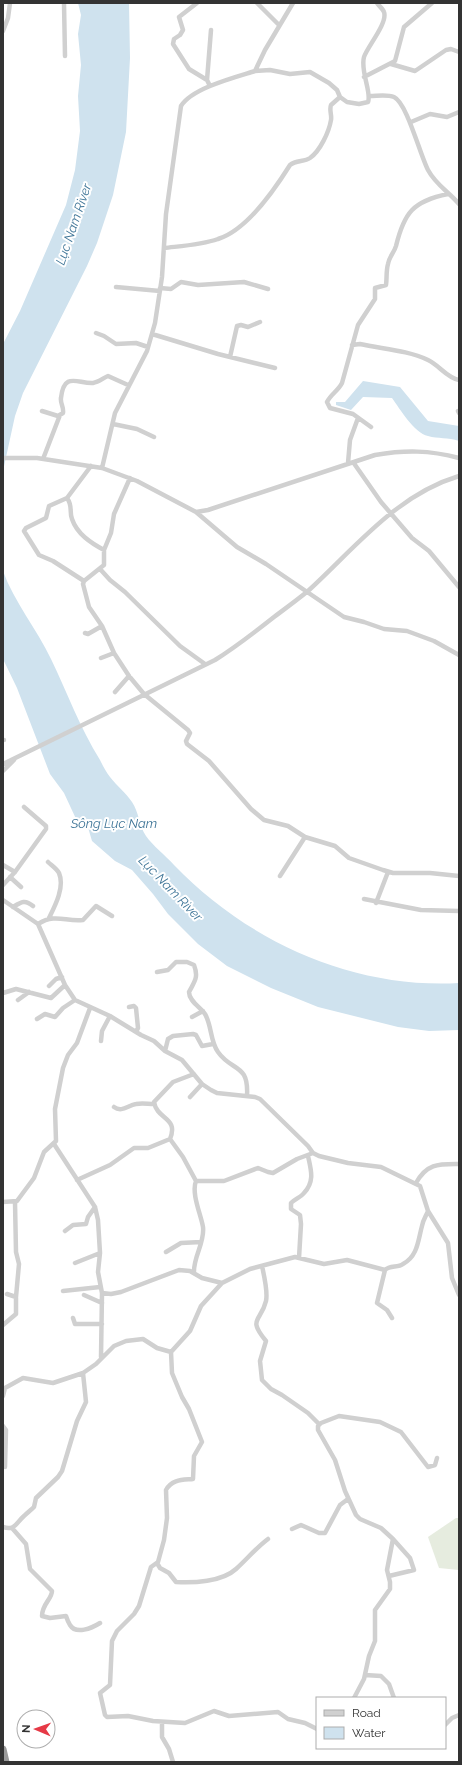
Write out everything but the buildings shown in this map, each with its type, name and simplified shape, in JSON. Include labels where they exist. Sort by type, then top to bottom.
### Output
[{"type":"highway","points":[[3,1749],[6,1762]]},
{"type":"street","points":[[3,31],[8,18],[10,3]]},
{"type":"street","points":[[64,3],[65,56]]},
{"type":"street","points":[[197,3],[179,17],[183,30],[180,35],[174,39],[173,44],[189,68],[206,80],[210,86]]},
{"type":"street","points":[[257,3],[279,25]]},
{"type":"street","points":[[255,71],[265,50],[293,3]]},
{"type":"street","points":[[102,468],[115,413],[128,385],[137,371],[152,334],[160,289],[166,214],[181,106],[184,100],[210,86],[255,71],[270,70],[290,74],[310,72],[335,87],[340,97],[347,102],[368,102],[370,96],[364,77],[364,57],[374,41],[384,15],[384,11],[376,3]]},
{"type":"street","points":[[364,77],[391,64],[396,59],[404,27],[432,3]]},
{"type":"street","points":[[206,80],[211,30]]},
{"type":"street","points":[[391,64],[415,71],[446,50],[451,49],[459,52]]},
{"type":"street","points":[[370,96],[395,97],[411,122],[419,151],[428,170],[436,183],[459,204]]},
{"type":"street","points":[[164,248],[218,240],[232,232],[254,214],[290,165],[295,161],[310,158],[314,153],[331,121],[331,105],[340,97]]},
{"type":"street","points":[[411,122],[430,114],[446,117],[459,112]]},
{"type":"street","points":[[371,428],[353,414],[330,408],[327,402],[339,389],[342,383],[358,325],[375,299],[375,288],[386,284],[388,264],[396,246],[399,231],[410,212],[425,200],[448,194]]},
{"type":"street","points":[[116,287],[160,289],[171,288],[179,282],[198,285],[244,282],[268,289]]},
{"type":"street","points":[[230,357],[237,326],[241,325],[248,327],[260,322]]},
{"type":"street","points":[[96,333],[104,336],[116,344],[136,343],[148,347]]},
{"type":"street","points":[[152,334],[230,357],[275,368]]},
{"type":"street","points":[[352,345],[360,344],[420,357],[436,365],[451,377],[459,380]]},
{"type":"street","points":[[40,458],[64,410],[61,400],[64,387],[68,382],[77,380],[93,383],[108,376],[128,385]]},
{"type":"street","points":[[42,411],[60,416]]},
{"type":"street","points":[[358,418],[350,440],[350,463],[381,502],[415,540],[430,550],[459,587]]},
{"type":"street","points":[[113,424],[134,428],[154,437]]},
{"type":"street","points":[[196,512],[208,510],[375,455],[402,451],[435,453],[459,458]]},
{"type":"street","points":[[3,458],[40,458],[91,466],[102,468],[130,478],[196,512],[237,547],[266,564],[348,619],[364,622],[384,630],[407,631],[434,641],[459,655]]},
{"type":"street","points":[[84,581],[53,561],[39,554],[24,531],[26,528],[46,518],[50,506],[67,498],[91,466]]},
{"type":"street","points":[[3,764],[14,760],[234,648],[307,592],[391,513],[420,492],[443,481],[459,476]]},
{"type":"street","points":[[130,478],[114,514],[111,533],[104,550],[105,562],[100,569],[84,581],[83,587],[89,607],[102,626],[114,653],[129,676],[144,694],[188,730],[190,733],[186,741],[187,744],[209,761],[257,815],[272,823],[288,826],[306,837],[335,846],[349,858],[388,872],[459,876]]},
{"type":"street","points":[[67,498],[72,506],[72,519],[79,531],[104,550]]},
{"type":"street","points":[[100,569],[180,646],[205,664]]},
{"type":"street","points":[[85,634],[88,634],[102,626]]},
{"type":"street","points":[[101,658],[114,653]]},
{"type":"street","points":[[115,692],[129,676]]},
{"type":"street","points":[[3,771],[14,760]]},
{"type":"street","points":[[3,885],[15,872],[46,829],[46,826],[24,807]]},
{"type":"street","points":[[280,876],[306,837]]},
{"type":"street","points":[[48,862],[59,873],[61,884],[49,918]]},
{"type":"street","points":[[3,865],[15,872]]},
{"type":"street","points":[[376,903],[388,872]]},
{"type":"street","points":[[10,877],[21,887]]},
{"type":"street","points":[[364,899],[376,903],[421,910],[459,911]]},
{"type":"street","points":[[3,900],[38,924],[65,985],[75,1000],[110,1016],[154,1041],[165,1051],[182,1060],[202,1084],[217,1093],[255,1097],[262,1101],[308,1146],[311,1154],[311,1183],[304,1194],[292,1203],[292,1211],[300,1216],[299,1258]]},
{"type":"street","points":[[13,907],[22,901],[26,901],[33,906]]},
{"type":"street","points":[[38,924],[49,918],[83,920],[96,906],[112,916]]},
{"type":"street","points":[[157,972],[168,970],[176,962],[187,962],[194,965],[196,970],[196,981],[191,989],[189,995],[190,998],[203,1011],[209,1022],[213,1044],[222,1057],[243,1073],[247,1085],[247,1096]]},
{"type":"street","points":[[49,986],[56,979],[62,977]]},
{"type":"street","points":[[3,993],[16,989],[51,998],[65,985]]},
{"type":"street","points":[[18,1000],[29,992]]},
{"type":"street","points":[[37,1019],[45,1014],[55,1017],[63,1008],[75,1000]]},
{"type":"street","points":[[129,1007],[136,1006],[138,1018],[136,1032]]},
{"type":"street","points":[[3,1325],[16,1314],[19,1264],[16,1252],[15,1202],[34,1178],[44,1152],[54,1144],[56,1138],[54,1127],[55,1109],[64,1065],[68,1055],[77,1043],[90,1008]]},
{"type":"street","points":[[192,1017],[203,1011]]},
{"type":"street","points":[[101,1041],[102,1031],[110,1016]]},
{"type":"street","points":[[165,1051],[168,1039],[173,1036],[193,1034],[196,1035],[202,1046],[213,1044]]},
{"type":"street","points":[[170,1139],[173,1127],[158,1111],[154,1104],[156,1098],[173,1082],[194,1074]]},
{"type":"street","points":[[190,1097],[202,1084]]},
{"type":"street","points":[[114,1107],[120,1109],[127,1108],[134,1104],[154,1104]]},
{"type":"street","points":[[77,1180],[110,1165],[134,1148],[148,1148],[170,1139]]},
{"type":"street","points":[[170,1139],[183,1156],[196,1181],[194,1184],[203,1228],[194,1273]]},
{"type":"street","points":[[54,1144],[95,1207],[97,1214],[100,1253],[98,1272],[102,1293],[101,1357]]},
{"type":"street","points":[[196,1181],[224,1181],[258,1168],[273,1173],[297,1159],[311,1154],[348,1163],[379,1166],[420,1186],[428,1211],[448,1243],[452,1278],[459,1295]]},
{"type":"street","points":[[416,1183],[424,1172],[436,1164],[459,1164]]},
{"type":"street","points":[[3,1202],[15,1202]]},
{"type":"street","points":[[65,1231],[73,1226],[86,1224],[88,1217],[95,1207]]},
{"type":"street","points":[[392,1318],[386,1310],[376,1303],[385,1270],[388,1267],[403,1264],[418,1247],[423,1222],[428,1211]]},
{"type":"street","points":[[166,1252],[180,1242],[201,1242]]},
{"type":"street","points":[[75,1263],[100,1253]]},
{"type":"street","points":[[316,1729],[305,1722],[291,1720],[276,1712],[229,1716],[214,1711],[185,1722],[153,1722],[128,1716],[107,1717],[104,1713],[100,1694],[101,1691],[110,1685],[112,1663],[110,1650],[112,1641],[124,1623],[138,1610],[151,1567],[157,1563],[164,1540],[167,1520],[166,1490],[174,1482],[183,1479],[193,1479],[194,1456],[202,1442],[189,1409],[182,1397],[172,1373],[171,1352],[190,1331],[202,1306],[222,1283],[250,1269],[290,1258],[299,1258],[324,1264],[347,1260],[385,1270]]},
{"type":"street","points":[[262,1266],[266,1300],[257,1318],[256,1325],[266,1341],[260,1361],[262,1380],[271,1389],[308,1413],[319,1424]]},
{"type":"street","points":[[102,1293],[111,1294],[121,1292],[175,1270],[185,1270],[202,1278],[222,1283]]},
{"type":"street","points":[[63,1291],[100,1287]]},
{"type":"street","points":[[7,1294],[16,1297]]},
{"type":"street","points":[[84,1295],[102,1303]]},
{"type":"street","points":[[73,1318],[74,1324],[102,1324]]},
{"type":"street","points":[[3,1396],[5,1388],[23,1378],[52,1383],[83,1373],[96,1364],[101,1357],[114,1346],[134,1339],[147,1340],[157,1348],[171,1352]]},
{"type":"street","points":[[12,1528],[24,1515],[34,1508],[36,1498],[58,1478],[64,1468],[65,1458],[77,1421],[86,1402],[83,1373]]},
{"type":"street","points":[[319,1424],[339,1416],[377,1421],[401,1432],[428,1467],[435,1465],[437,1458]]},
{"type":"street","points":[[319,1424],[318,1430],[335,1460],[348,1499],[358,1518],[381,1528],[410,1558],[414,1570],[389,1576]]},
{"type":"street","points":[[3,1426],[6,1430],[5,1467]]},
{"type":"street","points":[[292,1529],[301,1525],[325,1533],[340,1505],[348,1499]]},
{"type":"street","points":[[3,1527],[12,1528],[26,1544],[29,1553],[30,1569],[52,1591],[52,1594],[45,1604],[42,1616],[50,1618],[66,1616],[70,1625],[77,1630],[91,1628],[100,1623]]},
{"type":"street","points":[[355,1697],[366,1675],[368,1659],[376,1638],[375,1610],[389,1592],[390,1585],[387,1570],[393,1539]]},
{"type":"street","points":[[157,1563],[160,1568],[169,1574],[176,1582],[217,1579],[234,1571],[257,1548],[268,1540]]},
{"type":"street","points":[[366,1675],[381,1676],[389,1684],[394,1697]]},
{"type":"street","points":[[446,1724],[452,1718],[459,1715]]},
{"type":"street","points":[[162,1722],[162,1738],[169,1749],[173,1762]]},
{"type":"shaded area","points":[[456,1518],[459,1518],[459,1570],[439,1568],[428,1537]]},
{"type":"water","name":"Lục Nam River","points":[[78,3],[129,3],[130,58],[126,132],[113,195],[97,243],[87,266],[23,393],[15,416],[3,471],[3,344],[20,311],[66,205],[75,170],[80,131],[78,96],[81,65],[78,34],[81,15]]},
{"type":"water","points":[[363,381],[400,387],[428,421],[459,426],[459,441],[432,437],[423,434],[413,426],[392,398],[363,397],[351,410],[336,405],[336,402],[345,402]]},
{"type":"water","name":"Sông Lục Nam","points":[[3,571],[13,594],[45,648],[93,748],[109,775],[132,802],[142,828],[149,840],[203,892],[234,916],[268,937],[304,955],[341,968],[380,978],[419,983],[459,983],[459,1030],[429,1031],[398,1027],[318,1007],[271,988],[227,966],[198,944],[168,914],[132,870],[115,861],[92,841],[87,824],[77,821],[64,793],[50,774],[17,688],[3,659]]}]
